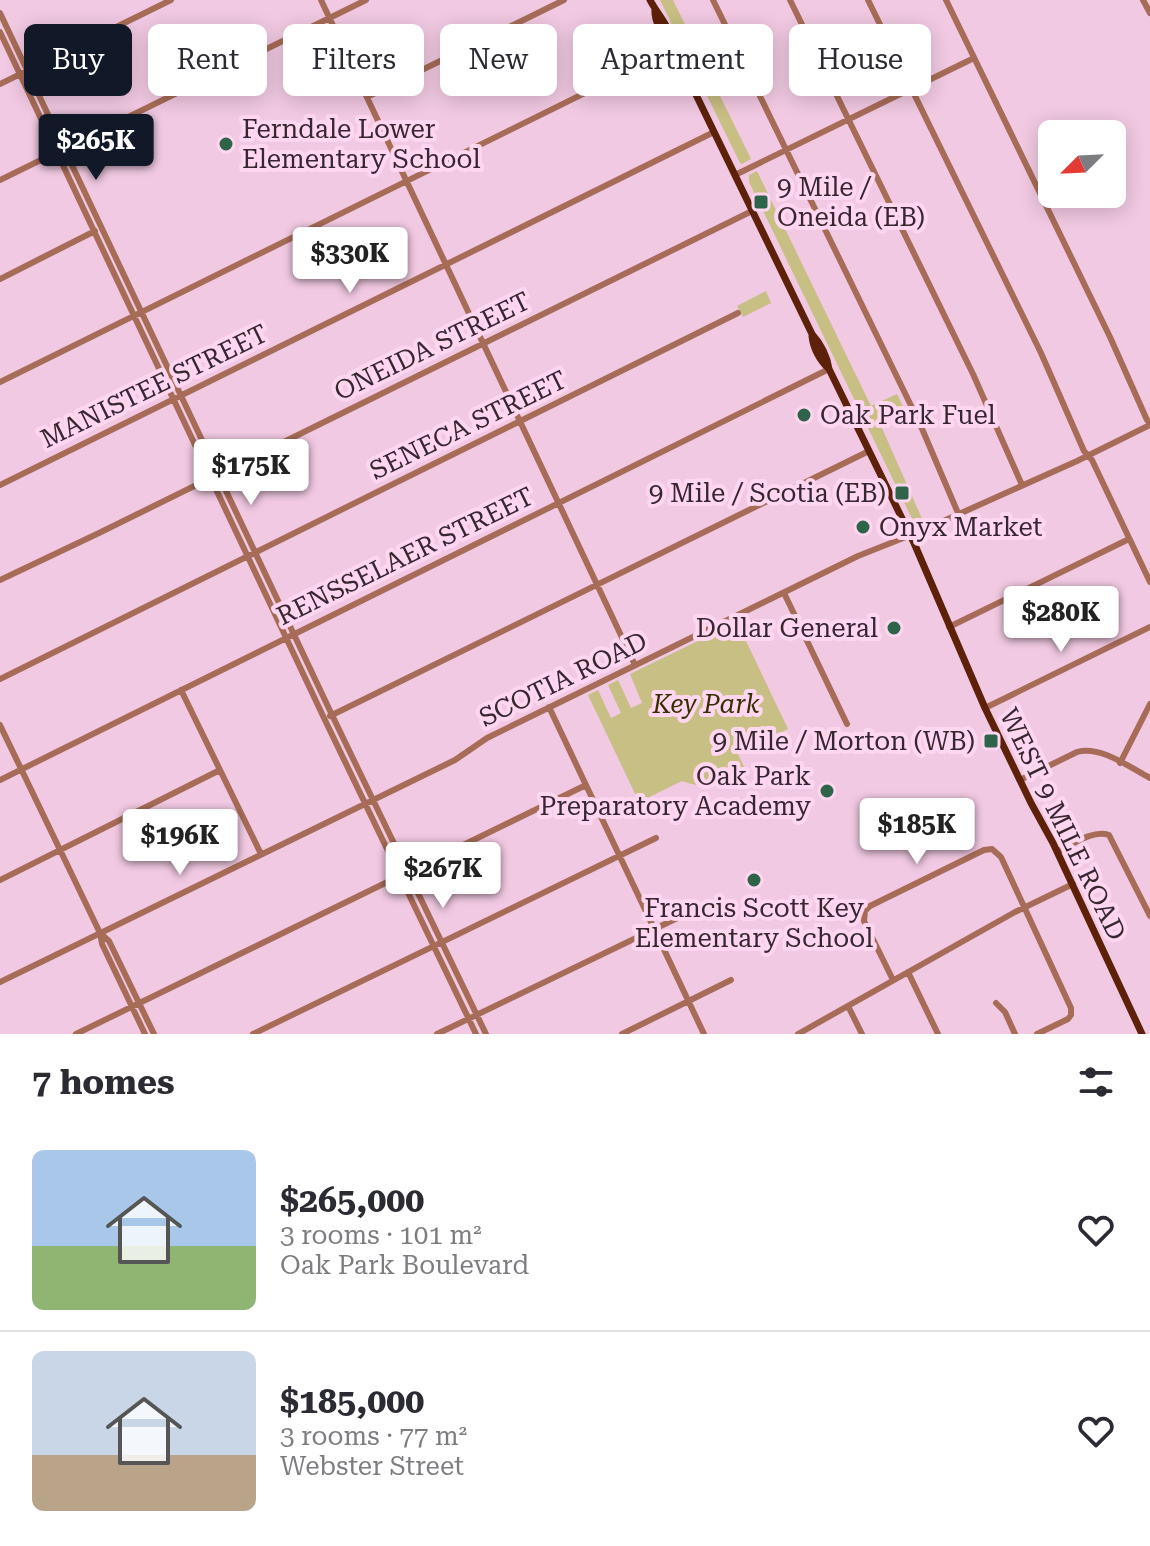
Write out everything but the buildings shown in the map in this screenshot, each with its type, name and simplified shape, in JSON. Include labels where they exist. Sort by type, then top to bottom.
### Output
[{"type":"main road","name":"WEST 9 MILE ROAD","points":[[650,0],[658,24]]},
{"type":"main road","name":"WEST 9 MILE ROAD","points":[[697,96],[812,334],[820,359],[829,369],[910,536],[985,708],[1073,884],[1142,1034]]},
{"type":"street","points":[[122,24],[171,0]]},
{"type":"street","points":[[321,0],[635,665]]},
{"type":"street","points":[[0,180],[366,0]]},
{"type":"street","points":[[367,97],[564,0]]},
{"type":"street","points":[[713,0],[920,424],[958,513]]},
{"type":"street","points":[[790,0],[973,374],[1022,485]]},
{"type":"street","points":[[868,0],[880,24]]},
{"type":"street","points":[[946,0],[1150,424]]},
{"type":"street","points":[[1143,0],[1150,13]]},
{"type":"street","points":[[0,13],[24,72]]},
{"type":"street","points":[[0,32],[24,72]]},
{"type":"street","points":[[931,78],[974,58]]},
{"type":"street","points":[[0,84],[24,72]]},
{"type":"street","points":[[0,382],[573,95]]},
{"type":"street","points":[[35,96],[252,553],[324,718],[408,872],[486,1034]]},
{"type":"street","points":[[735,175],[895,96]]},
{"type":"street","points":[[915,96],[1150,582]]},
{"type":"street","name":"MANISTEE STREET","points":[[0,485],[714,132]]},
{"type":"street","name":"ONEIDA STREET","points":[[0,580],[752,211]]},
{"type":"street","points":[[0,279],[98,230]]},
{"type":"street","name":"SENECA STREET","points":[[0,679],[738,313]]},
{"type":"street","name":"RENSSELAER STREET","points":[[0,780],[829,369]]},
{"type":"street","name":"SCOTIA ROAD","points":[[0,982],[455,760],[487,738],[635,665],[866,553],[1088,456],[1150,424]]},
{"type":"street","points":[[324,718],[869,451]]},
{"type":"street","points":[[949,627],[1129,539]]},
{"type":"street","points":[[784,593],[847,724]]},
{"type":"street","points":[[985,708],[1150,627]]},
{"type":"street","points":[[290,635],[332,715],[400,876],[476,1034]]},
{"type":"street","points":[[181,690],[261,854]]},
{"type":"street","points":[[1120,763],[1150,704]]},
{"type":"street","points":[[549,707],[704,1034]]},
{"type":"street","points":[[0,725],[100,933],[109,941],[145,1034]]},
{"type":"street","points":[[1020,780],[1086,749],[1099,752],[1150,778]]},
{"type":"street","points":[[0,880],[220,770]]},
{"type":"street","points":[[76,1034],[586,785]]},
{"type":"street","points":[[1057,852],[1094,834],[1109,835],[1150,916]]},
{"type":"street","points":[[253,1034],[656,838]]},
{"type":"street","points":[[893,980],[864,921],[865,911],[984,850],[992,849],[1001,857],[1071,1008],[1068,1019],[1037,1034]]},
{"type":"street","points":[[798,1034],[1073,884]]},
{"type":"street","points":[[437,1034],[694,910]]},
{"type":"street","points":[[908,972],[938,1034]]},
{"type":"street","points":[[622,1034],[731,980]]},
{"type":"street","points":[[996,1003],[1005,1012],[1015,1034]]},
{"type":"street","points":[[135,1005],[154,1034]]},
{"type":"street","points":[[848,1006],[862,1034]]},
{"type":"green space","points":[[660,0],[673,0],[685,24],[672,24]]},
{"type":"green space","points":[[707,96],[720,96],[751,159],[740,163]]},
{"type":"green space","points":[[757,171],[871,406],[897,394],[903,406],[878,419],[923,521],[915,525],[749,182],[749,175]]},
{"type":"green space","points":[[766,291],[771,303],[743,317],[737,306]]},
{"type":"green space","name":"Key Park","points":[[737,622],[788,729],[738,754],[747,773],[739,778],[708,786],[682,781],[639,802],[588,695],[598,690],[611,718],[621,713],[608,685],[618,680],[631,708],[642,703],[630,674]]},
{"type":"place","name":"Ferndale Lower Elementary School","points":[[226,144]]},
{"type":"place","name":"9 Mile / Oneida (EB)","points":[[761,202]]},
{"type":"place","name":"Oak Park Fuel","points":[[804,415]]},
{"type":"place","name":"9 Mile / Scotia (EB)","points":[[902,493]]},
{"type":"place","name":"Onyx Market","points":[[863,527]]},
{"type":"place","name":"Dollar General","points":[[894,628]]},
{"type":"place","name":"9 Mile / Morton (WB)","points":[[991,741]]},
{"type":"place","name":"Oak Park Preparatory Academy","points":[[827,791]]},
{"type":"place","name":"Francis Scott Key Elementary School","points":[[754,880]]}]
